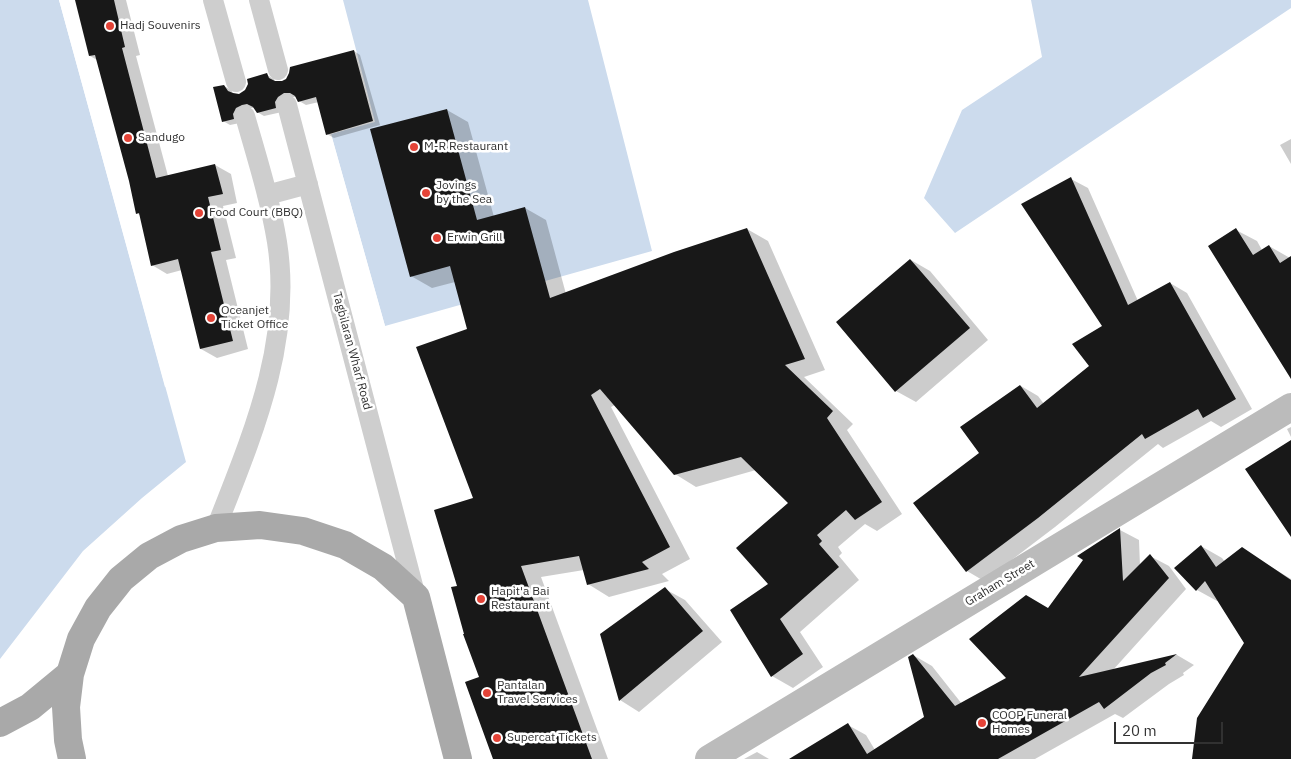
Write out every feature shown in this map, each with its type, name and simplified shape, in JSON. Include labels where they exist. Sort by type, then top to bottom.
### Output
[{"type":"main road","name":"Graham Street","points":[[709,759],[1291,407]]},
{"type":"main road","points":[[72,759],[68,740],[66,707],[70,674],[80,640],[98,608],[121,579],[149,556],[181,539],[216,528],[260,525],[303,531],[345,545],[383,567],[416,597],[458,759]]},
{"type":"main road","points":[[0,724],[30,707],[70,674]]},
{"type":"lane","points":[[213,0],[236,82]]},
{"type":"lane","points":[[259,0],[278,70]]},
{"type":"lane","name":"Tagbilaran Wharf Road","points":[[287,105],[416,597]]},
{"type":"lane","points":[[216,528],[253,433],[265,394],[275,349],[280,283],[277,243],[267,195],[245,116]]},
{"type":"lane","points":[[267,195],[308,184]]},
{"type":"water","points":[[0,0],[59,0],[186,462],[142,498],[83,551],[0,659]]},
{"type":"water","points":[[343,0],[588,0],[652,251],[385,326],[331,134],[375,122]]},
{"type":"water","points":[[1031,0],[1291,0],[1291,8],[955,233],[924,198],[962,110],[1042,57]]},
{"type":"pier","points":[[59,0],[62,0],[168,386],[165,387]]},
{"type":"pier","points":[[340,0],[342,0],[373,121],[331,134],[385,326],[383,326],[328,134],[372,120]]},
{"type":"building","points":[[75,0],[114,0],[125,47],[122,48],[156,178],[215,164],[223,194],[208,197],[221,250],[211,252],[233,341],[200,349],[178,259],[151,266],[139,213],[136,214],[95,55],[89,56]]},
{"type":"building","points":[[354,50],[373,121],[326,135],[316,97],[298,102],[295,96],[290,93],[284,93],[275,102],[276,108],[257,113],[253,107],[247,104],[242,105],[236,108],[233,114],[234,119],[222,122],[213,87],[224,85],[228,91],[239,94],[245,90],[248,84],[247,79],[267,73],[269,78],[275,81],[282,81],[286,79],[290,67]]},
{"type":"building","points":[[447,109],[477,220],[525,207],[550,298],[674,252],[747,228],[805,359],[785,365],[833,411],[827,418],[882,502],[855,520],[846,510],[817,535],[822,541],[819,544],[839,567],[780,619],[803,654],[771,677],[730,610],[768,584],[736,548],[788,503],[741,457],[674,475],[600,389],[591,395],[670,547],[642,562],[649,569],[587,585],[579,556],[521,566],[592,759],[493,759],[465,682],[479,677],[463,634],[451,587],[457,586],[434,510],[473,498],[416,347],[467,329],[450,266],[410,277],[370,129]]},
{"type":"building","points":[[1071,177],[1128,305],[1170,282],[1236,399],[1203,418],[1198,409],[1145,439],[1142,434],[1038,518],[966,572],[913,503],[979,453],[960,427],[1020,385],[1037,408],[1089,366],[1072,344],[1102,326],[1021,204]]},
{"type":"building","points":[[1236,228],[1253,255],[1269,245],[1280,263],[1291,256],[1291,379],[1208,246]]},
{"type":"building","points":[[910,259],[970,328],[895,392],[836,322]]},
{"type":"building","points":[[1291,440],[1291,537],[1245,469]]},
{"type":"building","points":[[1120,528],[1123,581],[1150,554],[1169,578],[1079,677],[1177,654],[1165,663],[1166,665],[1151,673],[1104,709],[1099,702],[998,759],[789,759],[848,723],[867,754],[924,717],[908,657],[913,654],[955,706],[1006,678],[969,639],[1026,595],[1048,608],[1083,560],[1077,556]]},
{"type":"building","points":[[1201,545],[1216,567],[1242,547],[1291,580],[1291,759],[1192,759],[1197,718],[1244,643],[1205,581],[1196,591],[1174,568]]},
{"type":"building","points":[[665,587],[703,631],[619,701],[600,634]]},
{"type":"place","name":"Hadj Souvenirs","points":[[110,26]]},
{"type":"place","name":"Sandugo","points":[[128,138]]},
{"type":"place","name":"M-R Restaurant","points":[[414,147]]},
{"type":"place","name":"Jovings by the Sea","points":[[426,193]]},
{"type":"place","name":"Food Court (BBQ)","points":[[199,213]]},
{"type":"place","name":"Erwin Grill","points":[[437,238]]},
{"type":"place","name":"Oceanjet Ticket Office","points":[[211,318]]},
{"type":"place","name":"Hapit'a Bai Restaurant","points":[[481,599]]},
{"type":"place","name":"Pantalan Travel Services","points":[[487,693]]},
{"type":"place","name":"COOP Funeral Homes","points":[[982,723]]},
{"type":"place","name":"Supercat Tickets","points":[[497,738]]}]
